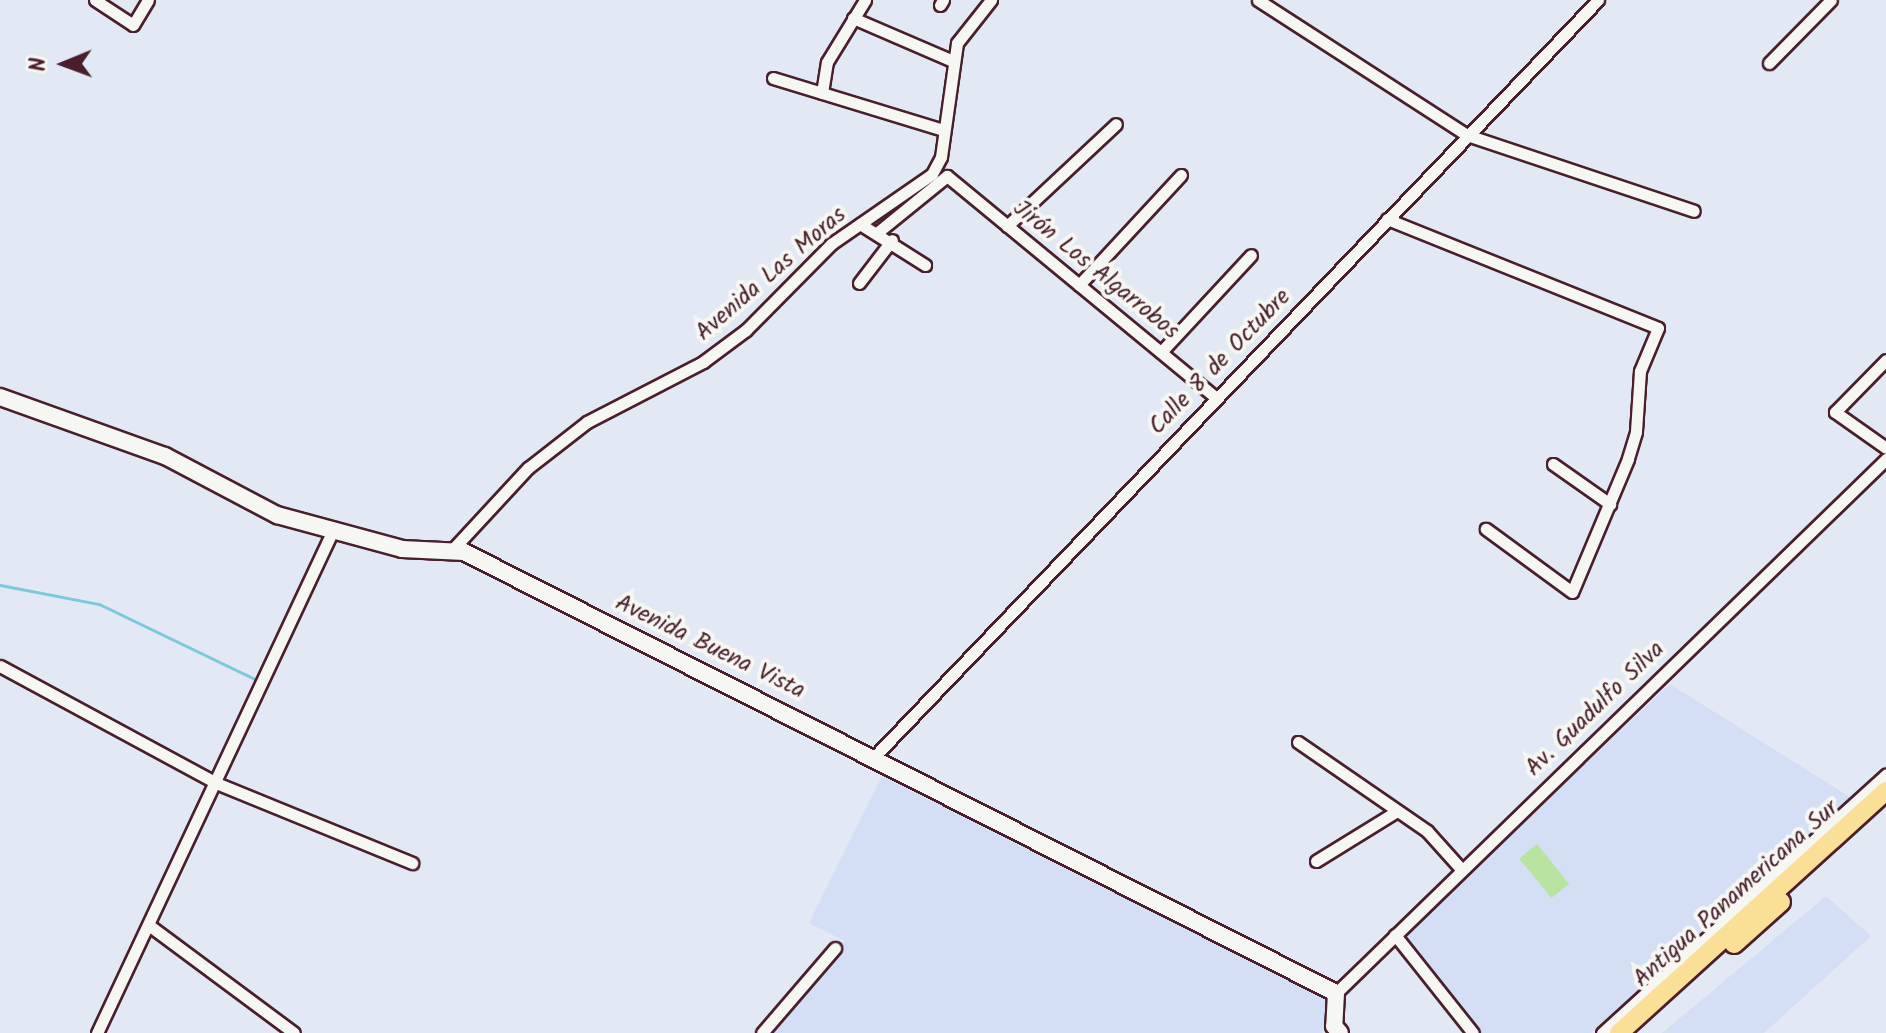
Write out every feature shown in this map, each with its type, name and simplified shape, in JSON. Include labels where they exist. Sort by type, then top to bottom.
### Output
[{"type":"main road","name":"Antigua Panamericana Sur","points":[[1633,1033],[1886,791]]},
{"type":"main road","name":"Antigua Panamericana Sur","points":[[1619,1033],[1886,807]]},
{"type":"street","points":[[95,0],[133,25],[148,0]]},
{"type":"street","points":[[822,93],[827,62],[865,0]]},
{"type":"street","name":"Avenida Las Moras","points":[[452,550],[528,468],[587,422],[703,362],[746,330],[799,273],[860,224],[932,174],[939,165],[957,43],[991,0]]},
{"type":"street","points":[[1258,0],[1467,135],[1694,211]]},
{"type":"street","name":"Calle 8 de Octubre","points":[[875,756],[1598,0]]},
{"type":"street","points":[[1769,63],[1831,0]]},
{"type":"street","points":[[853,18],[953,61]]},
{"type":"street","points":[[773,78],[943,130]]},
{"type":"street","points":[[1007,226],[1116,124]]},
{"type":"street","points":[[1079,285],[1181,175]]},
{"type":"street","name":"Jirón Los Algarrobos","points":[[878,232],[947,176],[1216,398]]},
{"type":"street","points":[[1387,219],[1658,328],[1640,371],[1636,432],[1610,504],[1572,592],[1486,529]]},
{"type":"street","points":[[860,224],[892,240],[925,265]]},
{"type":"street","points":[[859,283],[892,240]]},
{"type":"street","points":[[1161,352],[1251,255]]},
{"type":"street","points":[[1886,360],[1835,415],[1865,429],[1886,448]]},
{"type":"street","name":"Avenida Buena Vista","points":[[0,397],[165,456],[277,515],[334,528],[402,549],[452,550],[875,756],[1336,993]]},
{"type":"street","name":"Av. Guadulfo Silva","points":[[1336,993],[1886,459]]},
{"type":"street","points":[[1553,464],[1610,504]]},
{"type":"street","points":[[97,1033],[150,926],[334,528]]},
{"type":"street","points":[[0,666],[216,783],[412,863]]},
{"type":"street","points":[[1298,742],[1427,831],[1462,870]]},
{"type":"street","points":[[1602,1033],[1886,775]]},
{"type":"street","points":[[1316,861],[1397,811]]},
{"type":"street","points":[[150,926],[294,1033]]},
{"type":"street","points":[[1395,935],[1473,1033]]},
{"type":"street","points":[[762,1033],[835,948]]},
{"type":"street","points":[[1336,993],[1334,1026],[1340,1033]]},
{"type":"shaded area","points":[[1670,684],[1853,799],[1591,1033],[1469,1033],[1395,942]]},
{"type":"shaded area","points":[[883,774],[1237,945],[1328,998],[1331,1010],[1322,1033],[771,1033],[845,941],[809,923]]},
{"type":"shaded area","points":[[1826,896],[1871,936],[1764,1033],[1662,1033]]},
{"type":"green space","points":[[1537,844],[1569,884],[1551,898],[1519,858]]},
{"type":"waterway","points":[[0,585],[99,604],[257,680]]}]
